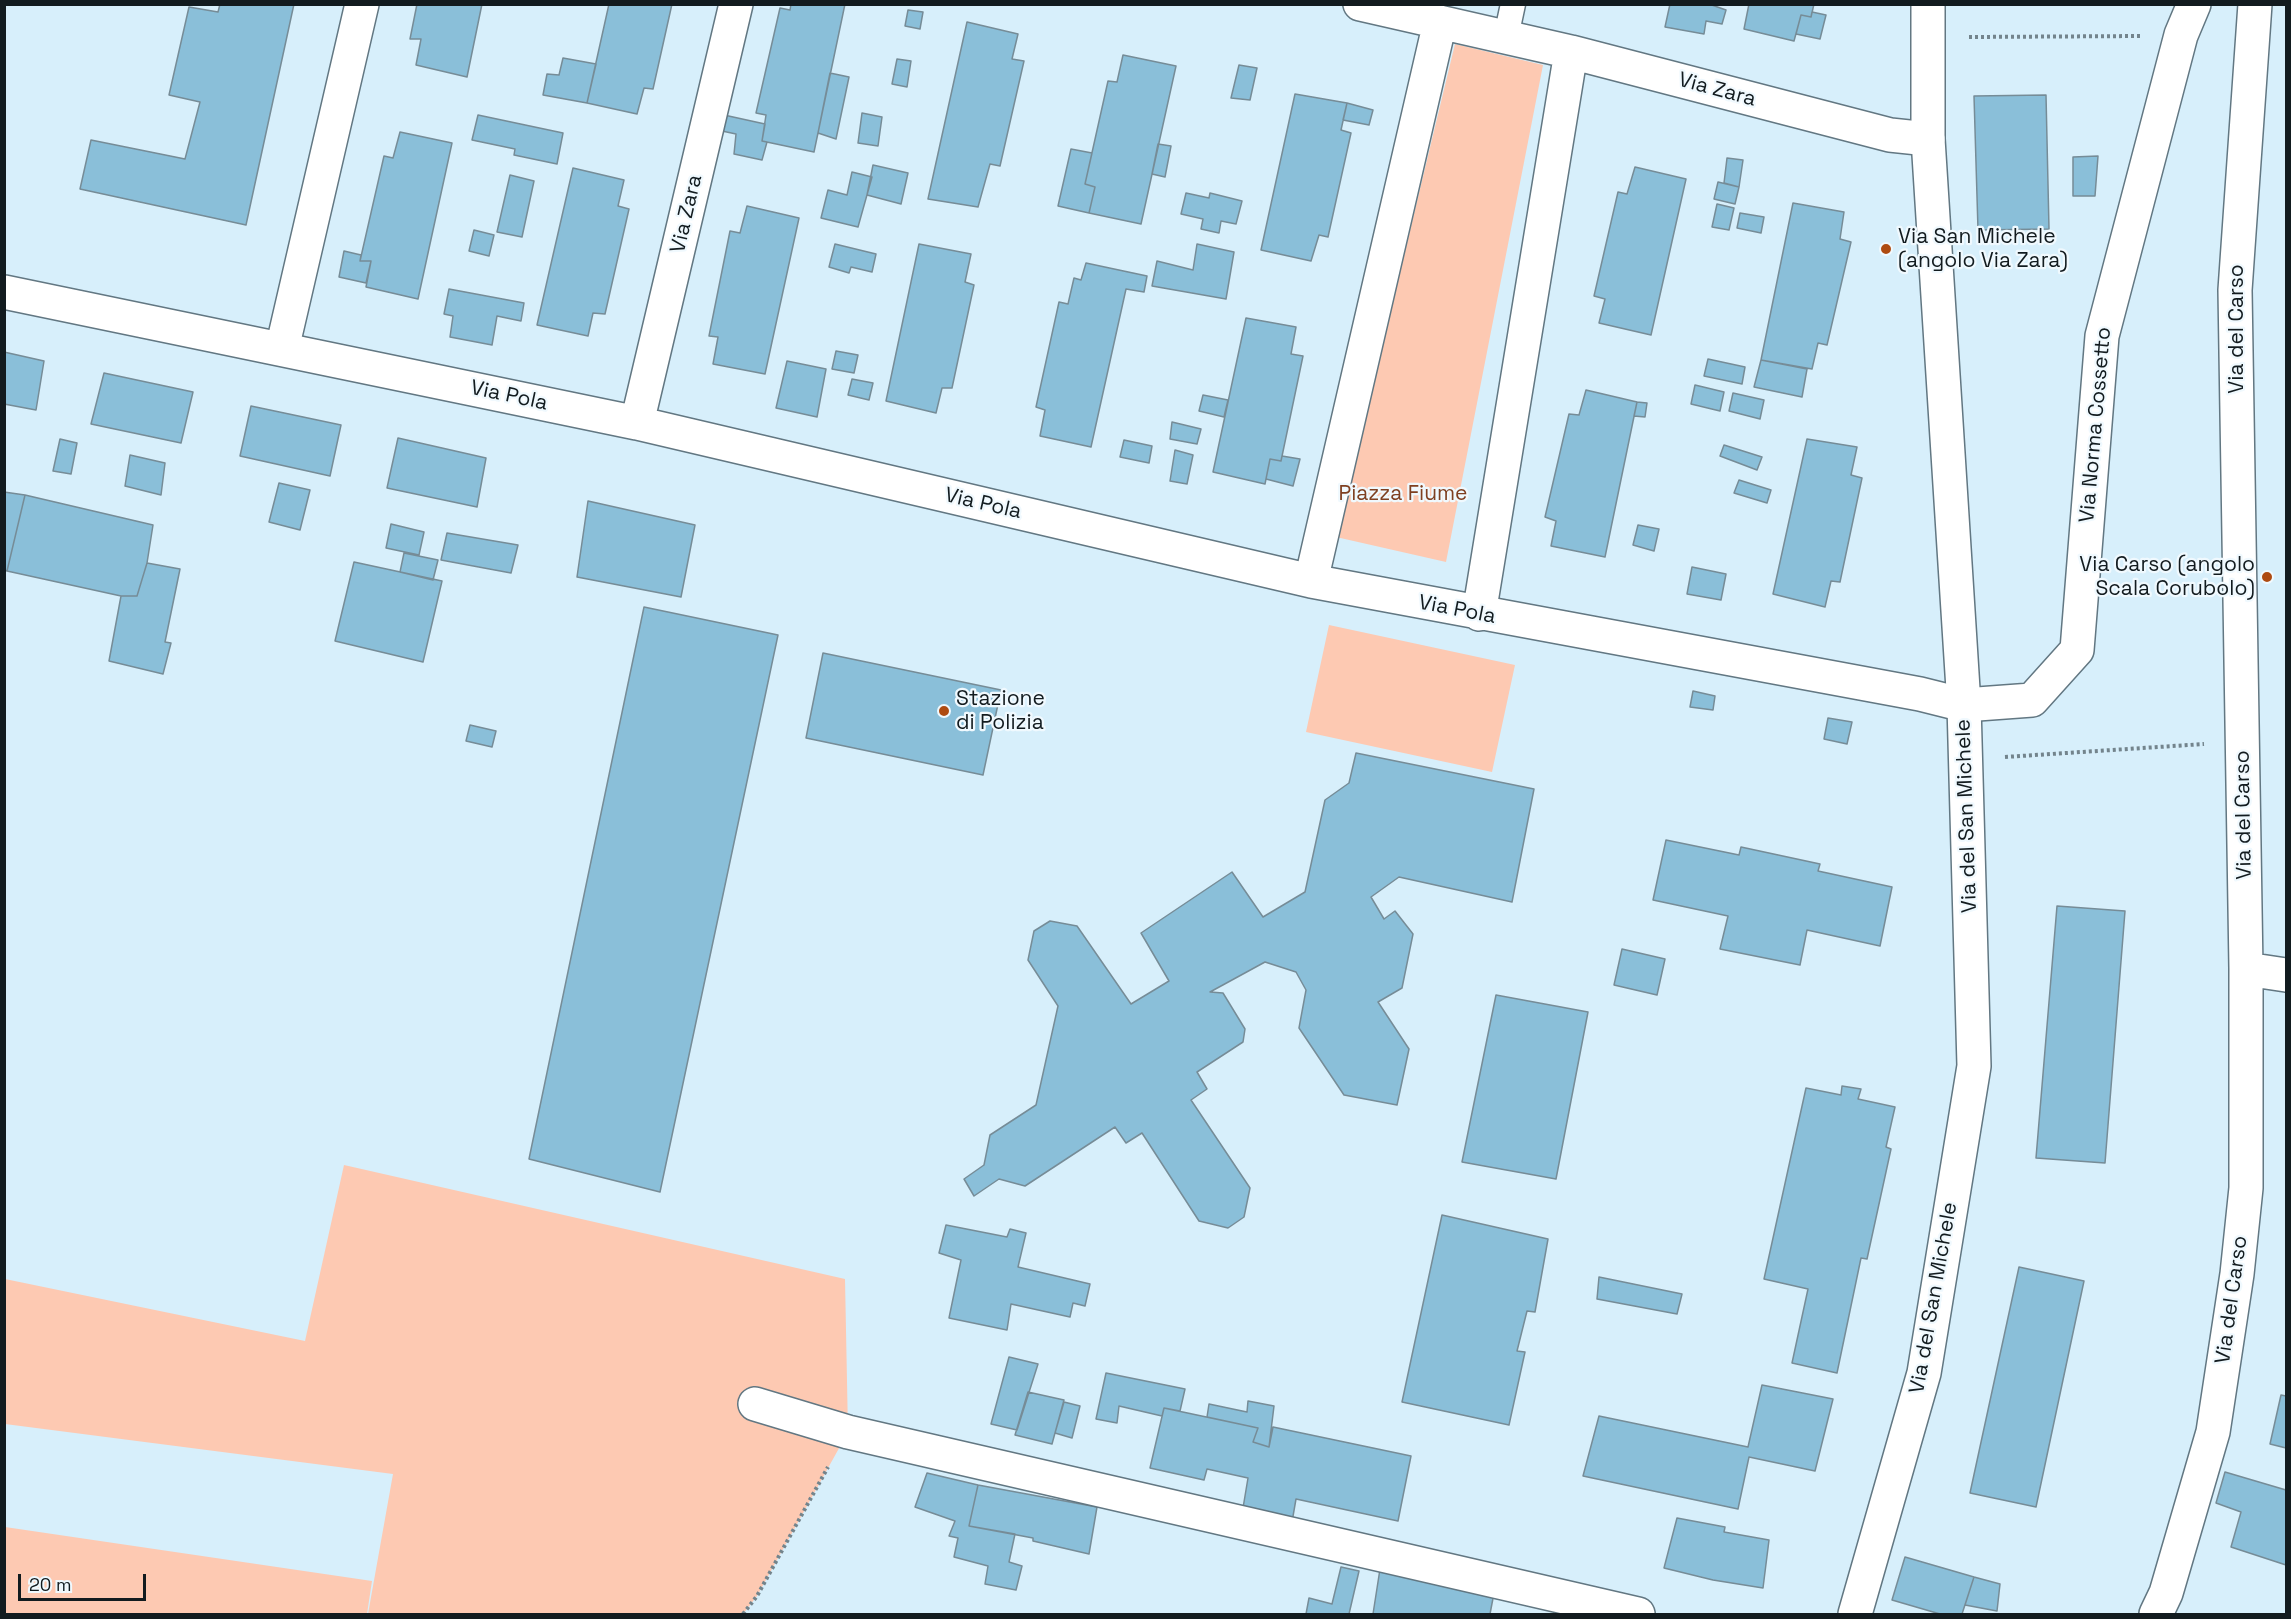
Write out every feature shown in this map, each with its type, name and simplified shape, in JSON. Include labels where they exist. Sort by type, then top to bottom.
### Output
[{"type":"street","points":[[282,349],[362,4]]},
{"type":"street","name":"Via Zara","points":[[637,423],[736,4]]},
{"type":"street","name":"Via Zara","points":[[1360,4],[1571,52],[1890,135],[1928,139]]},
{"type":"street","name":"Via del San Michele","points":[[1855,1614],[1924,1372],[1974,1066],[1964,705],[1928,139],[1928,4]]},
{"type":"street","name":"Via Norma Cossetto","points":[[1964,705],[2032,700],[2077,650],[2102,336],[2181,35],[2194,4]]},
{"type":"street","name":"Via del Carso","points":[[2156,1614],[2166,1593],[2213,1432],[2238,1274],[2246,1188],[2246,969],[2235,290],[2255,4]]},
{"type":"street","points":[[1311,581],[1440,22]]},
{"type":"street","points":[[1479,614],[1571,52]]},
{"type":"street","name":"Via Pola","points":[[4,292],[637,423],[1311,581],[1920,694],[1964,705]]},
{"type":"street","points":[[2246,969],[2286,975]]},
{"type":"street","points":[[754,1404],[848,1432],[1638,1614]]},
{"type":"lane","points":[[1506,37],[1513,4]]},
{"type":"path","points":[[1969,37],[2151,36]]},
{"type":"path","points":[[2001,758],[2210,744]]},
{"type":"path","points":[[743,1614],[757,1596],[848,1432]]},
{"type":"green space","name":"Piazza Fiume","points":[[1455,44],[1543,65],[1446,562],[1336,537]]},
{"type":"green space","points":[[1329,625],[1515,665],[1492,772],[1306,732]]},
{"type":"green space","points":[[344,1165],[845,1279],[848,1432],[757,1596],[743,1614],[368,1614],[393,1474],[5,1424],[5,1279],[305,1341]]},
{"type":"green space","points":[[5,1527],[372,1581],[367,1614],[5,1614]]},
{"type":"building","points":[[220,4],[294,4],[246,225],[80,189],[91,140],[185,159],[200,102],[169,95],[189,7],[218,12]]},
{"type":"building","points":[[417,4],[482,4],[467,77],[416,65],[421,39],[410,39]]},
{"type":"building","points":[[609,4],[672,4],[653,89],[644,88],[637,114],[587,103]]},
{"type":"building","points":[[791,4],[845,4],[814,152],[762,141],[766,115],[756,113],[780,8],[790,10]]},
{"type":"building","points":[[1670,4],[1709,4],[1726,10],[1722,24],[1706,21],[1704,34],[1665,27]]},
{"type":"building","points":[[1749,4],[1814,4],[1811,17],[1801,15],[1794,41],[1744,29]]},
{"type":"building","points":[[908,10],[923,12],[920,29],[905,26]]},
{"type":"building","points":[[1812,12],[1826,15],[1820,39],[1796,34],[1801,15],[1811,17]]},
{"type":"building","points":[[967,22],[1018,34],[1012,59],[1024,61],[1000,166],[990,164],[978,207],[928,199]]},
{"type":"building","points":[[1123,55],[1176,66],[1141,224],[1089,213],[1095,187],[1085,184],[1108,81],[1117,82]]},
{"type":"building","points":[[563,58],[596,64],[587,103],[543,95],[547,74],[559,75]]},
{"type":"building","points":[[897,59],[911,61],[907,87],[892,84]]},
{"type":"building","points":[[1239,65],[1257,68],[1250,100],[1231,98]]},
{"type":"building","points":[[830,73],[849,77],[836,139],[818,133]]},
{"type":"building","points":[[1295,94],[1347,103],[1341,130],[1351,133],[1328,237],[1319,235],[1311,261],[1261,250]]},
{"type":"building","points":[[2046,95],[2049,229],[1978,230],[1974,96]]},
{"type":"building","points":[[1347,103],[1373,110],[1369,125],[1343,120]]},
{"type":"building","points":[[862,113],[882,117],[878,146],[858,143]]},
{"type":"building","points":[[478,115],[563,133],[557,164],[514,155],[515,149],[472,140]]},
{"type":"building","points":[[724,115],[765,124],[762,141],[767,142],[762,160],[734,154],[736,134],[722,131]]},
{"type":"building","points":[[400,132],[452,143],[418,299],[366,287],[371,261],[360,261],[384,156],[393,158]]},
{"type":"building","points":[[1158,144],[1171,146],[1165,177],[1152,174]]},
{"type":"building","points":[[1071,149],[1092,153],[1085,184],[1095,187],[1089,213],[1058,206]]},
{"type":"building","points":[[2098,156],[2095,196],[2073,196],[2073,157]]},
{"type":"building","points":[[1727,158],[1743,160],[1739,187],[1724,183]]},
{"type":"building","points":[[873,165],[908,173],[901,204],[867,195]]},
{"type":"building","points":[[1635,167],[1686,179],[1651,335],[1599,323],[1605,299],[1594,296],[1618,192],[1627,194]]},
{"type":"building","points":[[573,168],[624,180],[618,206],[629,209],[605,314],[593,313],[588,336],[537,325]]},
{"type":"building","points":[[852,172],[872,177],[858,227],[821,218],[828,190],[847,195]]},
{"type":"building","points":[[510,175],[534,181],[522,237],[497,232]]},
{"type":"building","points":[[1718,182],[1739,187],[1735,204],[1714,199]]},
{"type":"building","points":[[1186,193],[1209,198],[1210,193],[1242,201],[1236,224],[1221,221],[1219,233],[1201,229],[1203,219],[1181,214]]},
{"type":"building","points":[[1793,203],[1844,212],[1840,239],[1851,242],[1827,345],[1818,343],[1812,369],[1761,360]]},
{"type":"building","points":[[1717,204],[1734,208],[1729,230],[1712,227]]},
{"type":"building","points":[[747,206],[799,218],[765,374],[713,364],[718,337],[709,336],[730,231],[740,233]]},
{"type":"building","points":[[1740,213],[1764,217],[1761,233],[1737,228]]},
{"type":"building","points":[[474,230],[494,235],[489,256],[469,251]]},
{"type":"building","points":[[835,244],[876,254],[872,272],[851,267],[849,273],[829,267]]},
{"type":"building","points":[[919,244],[971,254],[965,282],[974,285],[952,388],[942,388],[936,413],[886,401]]},
{"type":"building","points":[[1197,244],[1234,252],[1226,299],[1152,286],[1157,261],[1193,270]]},
{"type":"building","points":[[344,251],[361,255],[360,261],[371,261],[366,283],[339,277]]},
{"type":"building","points":[[1086,263],[1147,276],[1144,292],[1126,289],[1091,447],[1040,436],[1045,410],[1036,407],[1059,302],[1068,304],[1074,278],[1081,280]]},
{"type":"building","points":[[449,289],[524,303],[521,321],[497,316],[492,345],[450,337],[453,316],[444,314]]},
{"type":"building","points":[[1246,318],[1296,327],[1291,354],[1303,356],[1281,461],[1270,459],[1265,484],[1213,472]]},
{"type":"building","points":[[836,351],[858,355],[854,373],[832,369]]},
{"type":"building","points":[[4,352],[44,361],[36,410],[4,404]]},
{"type":"building","points":[[1708,359],[1745,367],[1742,384],[1704,376]]},
{"type":"building","points":[[1761,360],[1807,369],[1802,397],[1754,387]]},
{"type":"building","points":[[787,361],[826,369],[817,417],[776,408]]},
{"type":"building","points":[[104,373],[193,392],[181,443],[91,424]]},
{"type":"building","points":[[852,379],[873,383],[869,400],[848,395]]},
{"type":"building","points":[[1695,385],[1724,392],[1720,411],[1691,404]]},
{"type":"building","points":[[1586,390],[1637,402],[1605,557],[1551,546],[1556,521],[1545,517],[1569,414],[1579,415]]},
{"type":"building","points":[[1733,393],[1764,400],[1760,419],[1729,411]]},
{"type":"building","points":[[1203,395],[1228,400],[1224,417],[1199,411]]},
{"type":"building","points":[[1637,402],[1647,403],[1645,417],[1634,416]]},
{"type":"building","points":[[251,406],[341,425],[330,476],[240,456]]},
{"type":"building","points":[[1172,422],[1201,429],[1197,444],[1170,439]]},
{"type":"building","points":[[398,438],[486,458],[477,507],[387,488]]},
{"type":"building","points":[[60,439],[77,443],[71,474],[53,471]]},
{"type":"building","points":[[1807,439],[1857,447],[1851,475],[1862,478],[1840,582],[1831,581],[1825,607],[1773,594]]},
{"type":"building","points":[[1124,440],[1152,446],[1149,463],[1120,457]]},
{"type":"building","points":[[1724,445],[1762,457],[1757,470],[1720,456]]},
{"type":"building","points":[[1175,450],[1193,455],[1187,484],[1170,481]]},
{"type":"building","points":[[130,455],[165,463],[161,495],[125,486]]},
{"type":"building","points":[[1282,456],[1300,459],[1293,486],[1266,479],[1270,459],[1281,461]]},
{"type":"building","points":[[1739,480],[1771,490],[1767,503],[1734,493]]},
{"type":"building","points":[[279,483],[310,490],[300,530],[269,522]]},
{"type":"building","points":[[4,492],[25,495],[7,571],[4,570]]},
{"type":"building","points":[[25,495],[153,525],[147,563],[137,596],[121,596],[7,571]]},
{"type":"building","points":[[588,501],[695,525],[681,597],[577,577]]},
{"type":"building","points":[[391,524],[424,532],[419,555],[386,548]]},
{"type":"building","points":[[1638,525],[1659,529],[1654,551],[1633,545]]},
{"type":"building","points":[[447,533],[518,545],[511,573],[441,560]]},
{"type":"building","points":[[404,553],[438,560],[433,580],[400,572]]},
{"type":"building","points":[[354,562],[442,581],[423,662],[335,641]]},
{"type":"building","points":[[147,563],[180,569],[165,642],[171,643],[163,674],[109,661],[121,596],[137,596]]},
{"type":"building","points":[[1692,567],[1726,574],[1721,600],[1687,594]]},
{"type":"building","points":[[644,607],[778,635],[660,1192],[529,1159]]},
{"type":"building","points":[[823,653],[1001,690],[983,775],[806,738]]},
{"type":"building","points":[[1693,691],[1715,696],[1713,710],[1690,707]]},
{"type":"building","points":[[1828,718],[1852,722],[1847,744],[1824,739]]},
{"type":"building","points":[[470,725],[496,731],[492,747],[466,741]]},
{"type":"building","points":[[1356,753],[1534,789],[1512,902],[1399,877],[1371,897],[1384,919],[1395,911],[1413,934],[1402,988],[1378,1002],[1409,1049],[1397,1105],[1344,1095],[1299,1028],[1306,990],[1296,972],[1265,962],[1210,992],[1223,993],[1245,1029],[1243,1042],[1197,1072],[1207,1089],[1191,1100],[1250,1188],[1244,1217],[1228,1228],[1199,1221],[1142,1133],[1126,1143],[1115,1127],[1025,1186],[999,1179],[974,1196],[964,1179],[984,1165],[990,1135],[1036,1105],[1058,1006],[1028,960],[1034,931],[1050,921],[1077,926],[1131,1004],[1169,981],[1141,933],[1232,872],[1263,917],[1305,892],[1325,800],[1349,783]]},
{"type":"building","points":[[1666,840],[1739,855],[1741,847],[1820,864],[1818,871],[1892,887],[1880,946],[1807,930],[1800,965],[1720,949],[1728,916],[1653,900]]},
{"type":"building","points":[[2057,906],[2125,911],[2105,1163],[2036,1158]]},
{"type":"building","points":[[1622,949],[1665,959],[1657,995],[1614,985]]},
{"type":"building","points":[[1496,995],[1588,1012],[1556,1179],[1462,1162]]},
{"type":"building","points":[[1842,1086],[1861,1089],[1858,1099],[1895,1107],[1886,1147],[1891,1149],[1867,1259],[1861,1258],[1837,1373],[1792,1363],[1808,1289],[1764,1279],[1806,1088],[1841,1095]]},
{"type":"building","points":[[1442,1215],[1548,1239],[1535,1312],[1527,1311],[1517,1351],[1525,1352],[1509,1425],[1402,1402]]},
{"type":"building","points":[[946,1225],[1007,1237],[1010,1229],[1026,1233],[1018,1267],[1090,1284],[1085,1306],[1073,1303],[1070,1317],[1011,1304],[1007,1330],[949,1318],[961,1260],[939,1253]]},
{"type":"building","points":[[2019,1267],[2084,1281],[2036,1507],[1970,1493]]},
{"type":"building","points":[[1599,1277],[1682,1294],[1677,1314],[1597,1299]]},
{"type":"building","points":[[1009,1357],[1038,1364],[1017,1430],[991,1424]]},
{"type":"building","points":[[1106,1373],[1185,1389],[1180,1411],[1164,1408],[1162,1416],[1119,1406],[1117,1423],[1096,1419]]},
{"type":"building","points":[[1762,1385],[1833,1399],[1815,1471],[1749,1457],[1738,1509],[1583,1476],[1599,1416],[1748,1447]]},
{"type":"building","points":[[1028,1392],[1064,1400],[1052,1444],[1015,1435]]},
{"type":"building","points":[[2281,1395],[2286,1396],[2286,1448],[2270,1444]]},
{"type":"building","points":[[1248,1401],[1274,1406],[1269,1447],[1253,1442],[1258,1428],[1207,1417],[1209,1404],[1247,1412]]},
{"type":"building","points":[[1064,1402],[1080,1406],[1072,1438],[1055,1433]]},
{"type":"building","points":[[1164,1408],[1258,1428],[1253,1442],[1269,1447],[1273,1427],[1411,1456],[1398,1521],[1296,1499],[1292,1522],[1242,1514],[1248,1478],[1207,1469],[1204,1480],[1150,1468]]},
{"type":"building","points":[[2225,1472],[2286,1490],[2286,1565],[2231,1547],[2241,1512],[2216,1503]]},
{"type":"building","points":[[927,1473],[978,1485],[969,1526],[1015,1534],[1009,1562],[1022,1566],[1016,1590],[985,1584],[988,1566],[954,1557],[958,1538],[949,1536],[955,1521],[915,1507]]},
{"type":"building","points":[[978,1485],[1097,1507],[1089,1554],[1033,1541],[1033,1538],[969,1526]]},
{"type":"building","points":[[1677,1518],[1725,1527],[1724,1532],[1769,1540],[1763,1588],[1713,1580],[1664,1568]]},
{"type":"building","points":[[1905,1557],[1974,1577],[1962,1614],[1940,1614],[1892,1600]]},
{"type":"building","points":[[1341,1567],[1359,1571],[1349,1614],[1306,1614],[1309,1598],[1332,1604]]},
{"type":"building","points":[[1380,1569],[1494,1593],[1490,1614],[1373,1614]]},
{"type":"building","points":[[1974,1577],[2000,1584],[1997,1611],[1965,1605]]},
{"type":"place","name":"Via San Michele (angolo Via Zara)","points":[[1886,249]]},
{"type":"place","name":"Via Carso (angolo Scala Corubolo)","points":[[2267,577]]},
{"type":"place","name":"Stazione di Polizia","points":[[944,711]]}]
